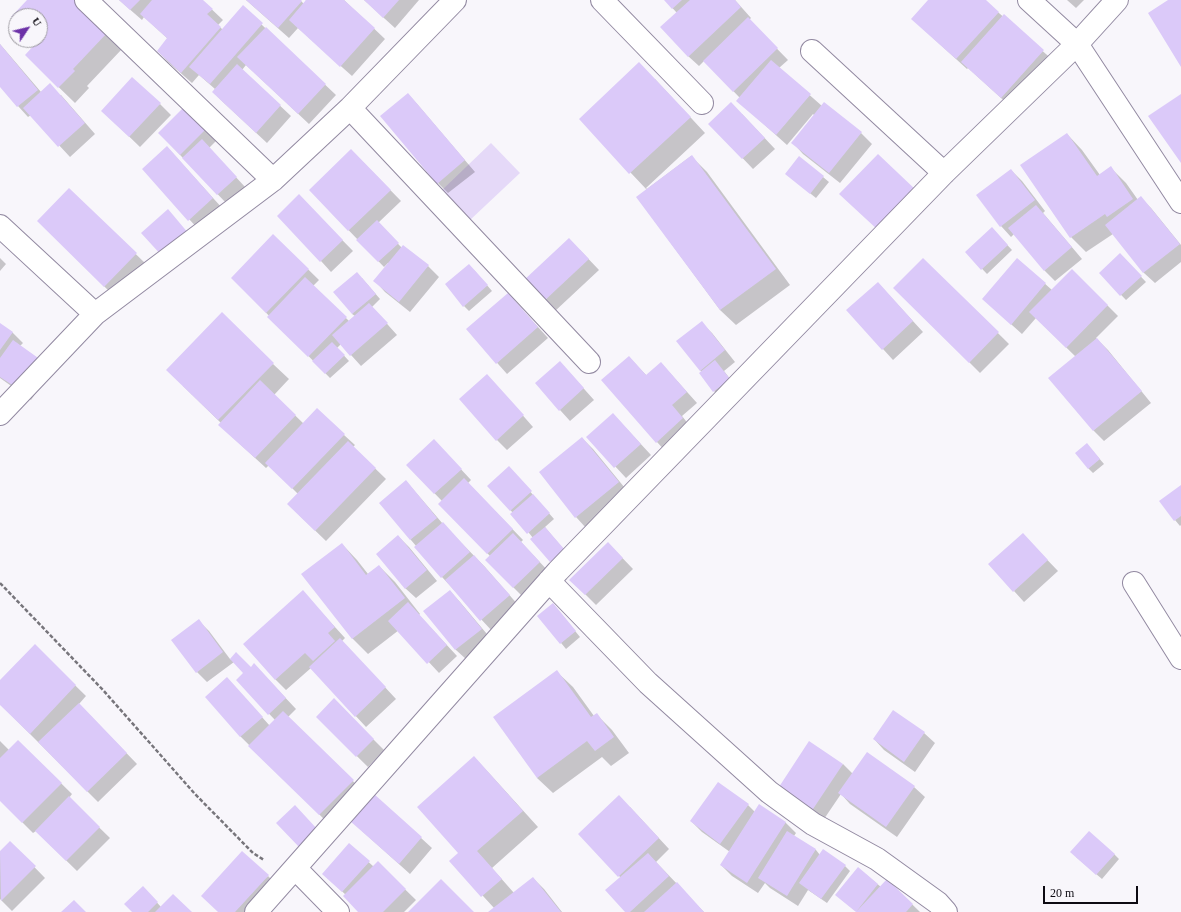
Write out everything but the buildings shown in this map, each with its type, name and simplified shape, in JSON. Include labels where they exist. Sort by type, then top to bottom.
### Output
[{"type":"street","points":[[86,0],[273,180]]},
{"type":"street","points":[[602,0],[702,103]]},
{"type":"street","points":[[1029,0],[1077,44],[1181,202]]},
{"type":"street","points":[[256,912],[549,581],[944,173],[1077,44],[1117,0]]},
{"type":"street","points":[[0,414],[95,314],[273,180],[350,108],[452,1]]},
{"type":"street","points":[[812,51],[944,173]]},
{"type":"street","points":[[350,108],[589,362]]},
{"type":"street","points":[[0,226],[95,314]]},
{"type":"street","points":[[549,581],[648,683],[768,792],[813,824],[877,859],[938,903],[946,912]]},
{"type":"street","points":[[1134,583],[1181,658]]},
{"type":"street","points":[[295,868],[338,912]]},
{"type":"path","points":[[0,583],[104,690],[195,794],[253,853],[271,865],[295,868]]},
{"type":"shaded area","points":[[491,143],[520,173],[469,221],[441,191]]}]
